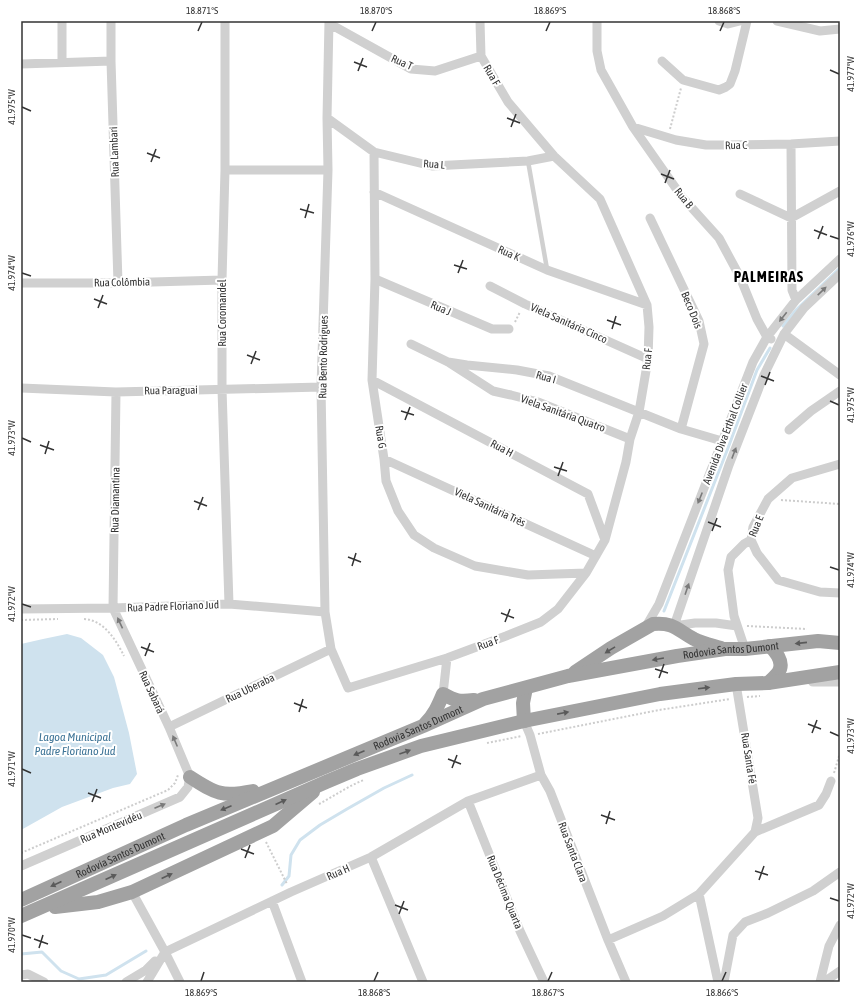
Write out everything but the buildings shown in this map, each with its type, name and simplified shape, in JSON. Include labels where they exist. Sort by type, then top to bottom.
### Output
[{"type":"highway","points":[[568,676],[611,648],[653,624],[661,623],[674,626],[704,643],[725,649]]},
{"type":"highway","name":"Rodovia Santos Dumont","points":[[21,900],[186,825],[423,726],[483,699],[568,676],[677,656],[725,649],[745,649],[818,641],[840,643]]},
{"type":"highway","points":[[768,683],[778,673],[781,665],[777,653],[770,646]]},
{"type":"highway","name":"Rodovia Santos Dumont","points":[[21,916],[356,769],[421,746],[524,721],[660,694],[736,684],[768,683],[840,672]]},
{"type":"highway","points":[[524,721],[523,703],[526,688]]},
{"type":"highway","points":[[423,726],[432,716],[443,694],[455,700],[468,701],[483,699]]},
{"type":"highway","points":[[185,773],[207,788],[220,793],[235,794],[277,787]]},
{"type":"highway","points":[[37,910],[98,902],[132,892],[273,826],[326,782]]},
{"type":"street","points":[[62,21],[62,62]]},
{"type":"street","name":"Rua Lambari","points":[[111,21],[118,282]]},
{"type":"street","name":"Rua Coromandel","points":[[225,21],[225,170],[222,280],[222,389],[229,604]]},
{"type":"street","name":"Rua F","points":[[348,688],[447,658],[541,622],[558,609],[586,573],[605,540],[626,462],[630,439],[639,412],[648,359],[649,327],[647,305],[600,199],[554,156],[508,102],[481,56],[480,21]]},
{"type":"street","name":"Rua B","points":[[597,21],[596,51],[601,70],[633,127],[682,197],[719,238],[740,277],[758,319],[768,337],[779,344]]},
{"type":"street","points":[[719,21],[728,24],[740,21]]},
{"type":"street","points":[[662,61],[683,80],[719,90],[726,87],[730,84],[735,71],[747,21]]},
{"type":"street","points":[[777,21],[820,31],[840,29]]},
{"type":"street","name":"Rua T","points":[[329,22],[411,68],[435,71],[481,56]]},
{"type":"street","name":"Rua Bento Rodrigues","points":[[329,22],[326,118],[328,170],[322,387],[325,612],[331,649],[348,688]]},
{"type":"street","points":[[21,64],[111,61]]},
{"type":"street","name":"Rua L","points":[[326,118],[374,152],[432,166],[528,161],[554,156]]},
{"type":"street","name":"Rua C","points":[[633,127],[668,137],[706,145],[791,144],[840,141]]},
{"type":"street","points":[[791,144],[792,290],[796,300]]},
{"type":"street","name":"Rua G","points":[[374,152],[375,279],[372,380],[386,481],[398,511],[414,535],[434,548],[475,566],[528,575],[586,573]]},
{"type":"street","points":[[225,170],[328,170]]},
{"type":"street","points":[[791,218],[840,191]]},
{"type":"street","name":"Rua K","points":[[374,192],[547,270],[647,305]]},
{"type":"street","points":[[740,194],[791,218]]},
{"type":"street","name":"Beco Dois","points":[[650,218],[699,322],[704,344],[681,429]]},
{"type":"street","name":"Avenida Diva Erthal Collier","points":[[643,630],[659,604],[753,362],[768,337],[796,300],[840,260]]},
{"type":"street","name":"Avenida Diva Erthal Collier","points":[[674,626],[729,465],[764,375],[784,334],[804,308],[840,274]]},
{"type":"street","name":"Rua J","points":[[375,279],[492,329],[509,329]]},
{"type":"street","name":"Rua Colômbia","points":[[21,283],[222,280]]},
{"type":"street","name":"Viela Sanitária Cinco","points":[[490,286],[525,304],[648,359]]},
{"type":"street","points":[[784,334],[840,375]]},
{"type":"street","name":"Viela Sanitária Quatro","points":[[411,344],[448,362],[493,391],[538,402],[630,439]]},
{"type":"street","name":"Rua I","points":[[448,362],[517,370],[549,376],[681,429],[722,441]]},
{"type":"street","name":"Rua H","points":[[372,380],[588,494],[605,540]]},
{"type":"street","name":"Rua Paraguai","points":[[21,388],[116,392],[322,387]]},
{"type":"street","points":[[789,430],[811,411],[840,391]]},
{"type":"street","name":"Rua Diamantina","points":[[113,608],[116,392]]},
{"type":"street","name":"Viela Sanitária Três","points":[[384,459],[596,556]]},
{"type":"street","name":"Rua E","points":[[745,649],[734,616],[728,570],[731,558],[744,544],[752,540],[753,527],[768,499],[792,478],[840,464]]},
{"type":"street","points":[[752,540],[757,553],[778,580],[820,592],[840,593]]},
{"type":"street","name":"Rua Padre Floriano Jud","points":[[21,609],[113,608],[229,604],[325,612]]},
{"type":"street","name":"Rua Sabará","points":[[113,608],[169,727],[185,773]]},
{"type":"street","points":[[674,626],[695,623],[716,623],[737,626]]},
{"type":"street","name":"Rua Uberaba","points":[[169,727],[331,649]]},
{"type":"street","points":[[443,694],[447,658]]},
{"type":"street","points":[[790,680],[840,681]]},
{"type":"street","name":"Rua Santa Fé","points":[[736,684],[758,818],[755,832]]},
{"type":"street","name":"Rua Santa Clara","points":[[524,721],[530,735],[541,774],[550,791],[626,982]]},
{"type":"street","name":"Rua Montevidéu","points":[[21,866],[180,797],[188,787],[185,773]]},
{"type":"street","name":"Rua H","points":[[126,982],[146,970],[165,952],[371,857],[468,801],[541,774]]},
{"type":"street","points":[[608,940],[663,916],[699,894],[755,832],[819,805],[826,794],[831,781]]},
{"type":"street","name":"Rua Décima Quarta","points":[[468,801],[520,931],[544,982]]},
{"type":"street","points":[[371,857],[423,982]]},
{"type":"street","points":[[724,982],[733,935],[745,922],[768,913],[813,891],[840,872]]},
{"type":"street","points":[[132,892],[180,982]]},
{"type":"street","points":[[699,894],[718,982]]},
{"type":"street","points":[[272,902],[302,982]]},
{"type":"street","points":[[820,982],[829,946],[840,925]]},
{"type":"street","points":[[147,982],[165,952]]},
{"type":"street","points":[[824,982],[840,971]]},
{"type":"street","points":[[21,975],[28,974],[44,982]]},
{"type":"lane","points":[[528,161],[547,270]]},
{"type":"path","points":[[668,137],[683,80]]},
{"type":"path","points":[[509,329],[514,324],[525,304]]},
{"type":"path","points":[[768,499],[840,504]]},
{"type":"path","points":[[83,618],[99,624],[108,631],[117,642],[124,656]]},
{"type":"path","points":[[21,620],[63,619]]},
{"type":"path","points":[[737,626],[811,630]]},
{"type":"path","points":[[482,744],[659,710],[723,700],[763,696]]},
{"type":"path","points":[[831,781],[840,753]]},
{"type":"path","points":[[21,853],[168,790],[185,773]]},
{"type":"path","points":[[317,804],[369,778]]},
{"type":"path","points":[[261,832],[287,884]]},
{"type":"water","name":"Lagoa Municipal Padre Floriano Jud","points":[[67,634],[81,638],[103,655],[114,677],[129,733],[137,774],[130,784],[113,788],[62,807],[21,830],[21,644]]},
{"type":"waterway","points":[[783,326],[796,310],[840,268]]},
{"type":"waterway","points":[[664,611],[757,370],[770,348]]},
{"type":"waterway","points":[[282,885],[289,876],[291,855],[300,840],[320,825],[347,809],[384,788],[412,775]]},
{"type":"waterway","points":[[21,954],[42,952],[61,971],[79,979],[106,975],[146,951]]},
{"type":"district","name":"PALMEIRAS","points":[[769,276]]}]
